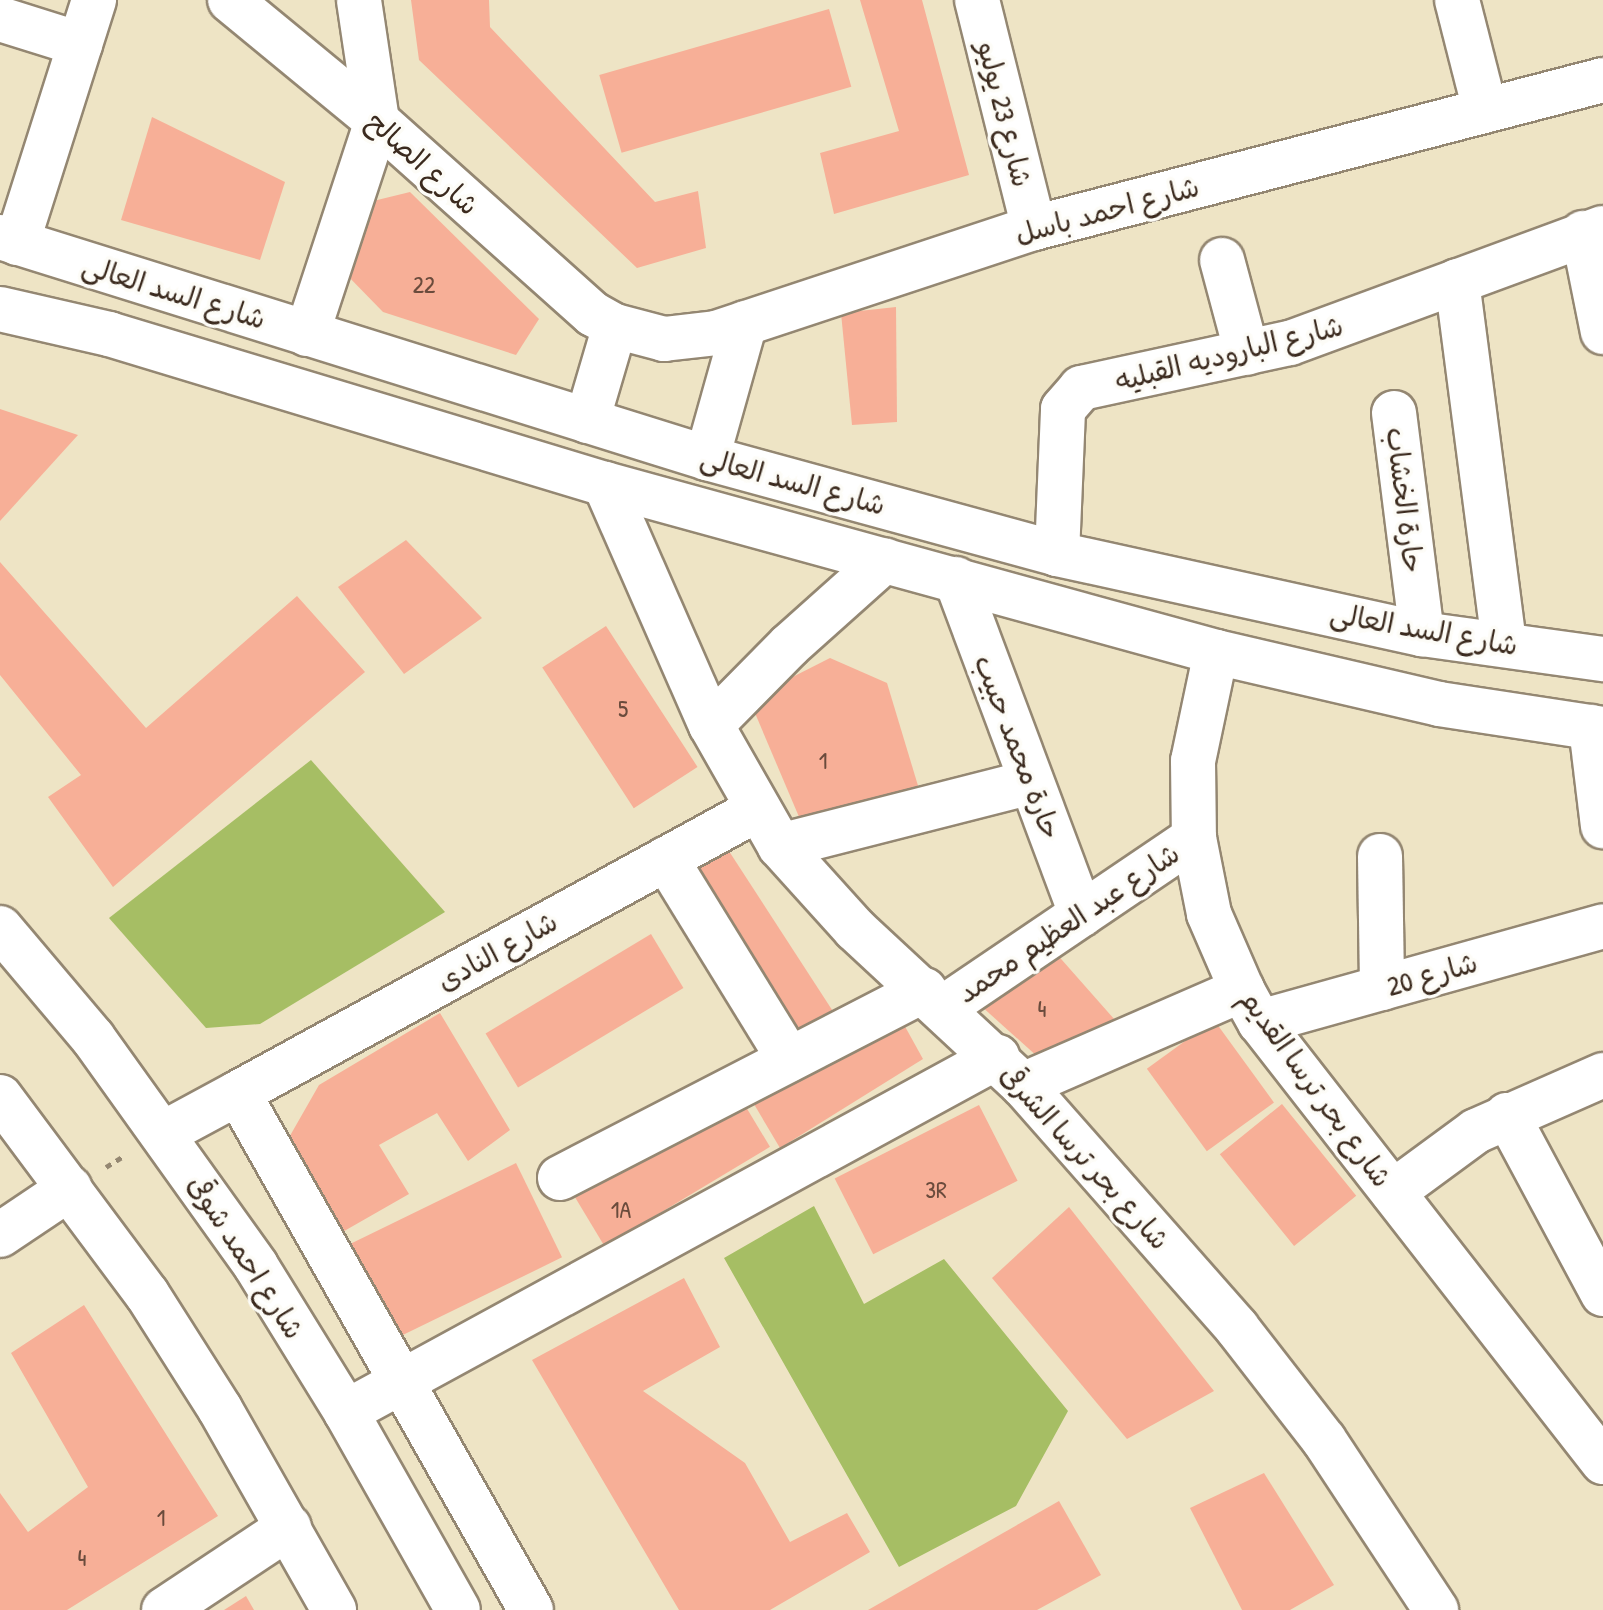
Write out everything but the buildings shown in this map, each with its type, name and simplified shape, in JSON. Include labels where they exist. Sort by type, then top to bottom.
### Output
[{"type":"street","points":[[8,240],[94,0]]},
{"type":"street","name":"شارع الصالح","points":[[230,0],[377,121],[573,298],[615,326]]},
{"type":"street","points":[[307,334],[377,121],[359,0]]},
{"type":"street","name":"شارع 23 يوليو","points":[[977,0],[1034,228]]},
{"type":"street","points":[[1457,0],[1485,110]]},
{"type":"street","points":[[0,19],[80,44]]},
{"type":"street","name":"شارع احمد باسل","points":[[615,326],[664,339],[716,333],[1034,228],[1603,80]]},
{"type":"street","points":[[1593,231],[1603,332]]},
{"type":"street","name":"شارع الباروديه القبليه","points":[[1057,554],[1063,409],[1073,393],[1247,353],[1346,326],[1593,231]]},
{"type":"street","name":"شارع السد العالى","points":[[8,240],[707,458],[1057,554],[1422,634],[1603,659]]},
{"type":"street","points":[[1222,260],[1247,353]]},
{"type":"street","points":[[109,334],[134,281]]},
{"type":"street","points":[[1457,281],[1500,643],[1481,656],[1474,674],[1474,693],[1483,710]]},
{"type":"street","name":"شارع السد العالى","points":[[0,309],[109,334],[605,484],[1216,652],[1404,696],[1597,728]]},
{"type":"street","points":[[707,458],[745,323]]},
{"type":"street","points":[[587,421],[615,326]]},
{"type":"street","name":"حارة الخشاب","points":[[1394,413],[1422,634],[1428,651],[1427,669],[1404,696]]},
{"type":"street","name":"شارع بحر ترسا الشرقى","points":[[605,484],[711,725],[756,810],[780,846],[845,919],[1010,1071],[1246,1340],[1324,1440],[1436,1610]]},
{"type":"street","points":[[711,725],[790,645],[885,560]]},
{"type":"street","name":"حارة محمد حبيب","points":[[956,579],[1081,914]]},
{"type":"street","name":"شارع بحر ترسا القديم","points":[[1216,652],[1193,761],[1194,838],[1209,914],[1251,1006],[1603,1462]]},
{"type":"street","points":[[1597,728],[1603,826]]},
{"type":"street","points":[[780,846],[1031,782]]},
{"type":"street","name":"شارع النادى","points":[[164,1133],[756,810]]},
{"type":"street","name":"شارع عبد العظيم محمد","points":[[560,1178],[789,1059],[933,999],[1081,914],[1194,838]]},
{"type":"street","points":[[1380,856],[1382,988]]},
{"type":"street","points":[[666,859],[789,1059]]},
{"type":"street","name":"شارع 20","points":[[346,1412],[1010,1071],[1251,1006],[1382,988],[1603,926]]},
{"type":"street","name":"شارع احمد شوقى","points":[[0,928],[164,1133],[346,1412],[458,1610]]},
{"type":"street","points":[[1393,1192],[1447,1150],[1507,1115],[1603,1075]]},
{"type":"street","points":[[238,1093],[531,1610]]},
{"type":"street","points":[[0,1097],[155,1307],[289,1527],[334,1610]]},
{"type":"street","points":[[1507,1115],[1603,1294]]},
{"type":"street","points":[[0,1235],[70,1188]]},
{"type":"street","points":[[164,1610],[289,1527]]},
{"type":"path","points":[[70,1188],[164,1133]]},
{"type":"green space","points":[[311,760],[445,912],[260,1024],[206,1028],[109,918]]},
{"type":"green space","points":[[814,1206],[864,1304],[944,1259],[1068,1411],[1016,1506],[899,1567],[724,1258]]}]
